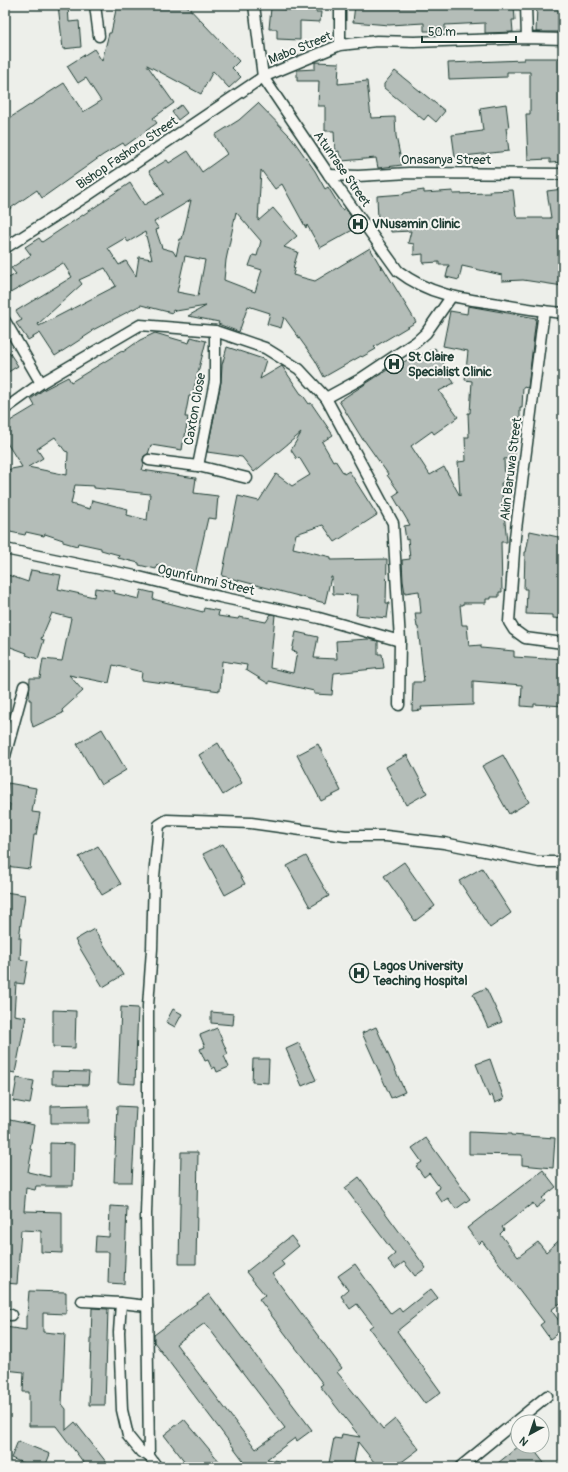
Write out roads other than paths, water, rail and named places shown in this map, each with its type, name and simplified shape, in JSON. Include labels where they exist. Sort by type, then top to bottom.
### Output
[{"type":"street","points":[[95,5],[99,36]]},
{"type":"street","points":[[254,5],[263,77]]},
{"type":"street","points":[[340,5],[340,45]]},
{"type":"street","points":[[526,5],[527,38]]},
{"type":"street","name":"Mabo Street","points":[[263,77],[340,45],[377,41],[414,42],[527,38],[563,39]]},
{"type":"street","name":"Atunrase Street","points":[[263,77],[329,175],[398,271],[411,281],[451,297],[563,313]]},
{"type":"street","name":"Bishop Fashoro Street","points":[[5,248],[85,197],[263,77]]},
{"type":"street","name":"Onasanya Street","points":[[329,175],[358,176],[409,173],[563,174]]},
{"type":"street","points":[[326,398],[366,376],[416,342],[426,333],[451,297]]},
{"type":"street","name":"Akin Baruwa Street","points":[[544,311],[515,537],[509,622],[514,630],[525,638],[563,643]]},
{"type":"street","points":[[5,321],[42,382]]},
{"type":"street","points":[[5,409],[42,382],[140,325],[215,331],[265,348],[299,369],[326,398],[393,523],[400,641],[399,705]]},
{"type":"street","name":"Caxton Close","points":[[198,466],[215,381],[215,331]]},
{"type":"street","points":[[149,460],[198,466],[246,478]]},
{"type":"street","name":"Ogunfunmi Street","points":[[5,549],[135,576],[220,597],[319,618],[400,641]]},
{"type":"street","points":[[6,754],[24,686]]},
{"type":"street","points":[[149,1456],[146,1214],[148,1149],[148,1006],[152,949],[154,877],[159,825],[167,820],[251,823],[345,836],[386,836],[436,842],[539,862],[563,862]]},
{"type":"street","points":[[82,1301],[121,1302],[147,1306]]},
{"type":"street","points":[[121,1302],[119,1332],[122,1410],[128,1436],[141,1452],[149,1456],[157,1467]]},
{"type":"street","points":[[460,1467],[547,1396]]},
{"type":"place","name":"VNusamin Clinic","points":[[358,224]]},
{"type":"place","name":"St Claire Specialist Clinic","points":[[394,364]]},
{"type":"place","name":"Lagos University Teaching Hospital","points":[[359,973]]}]
